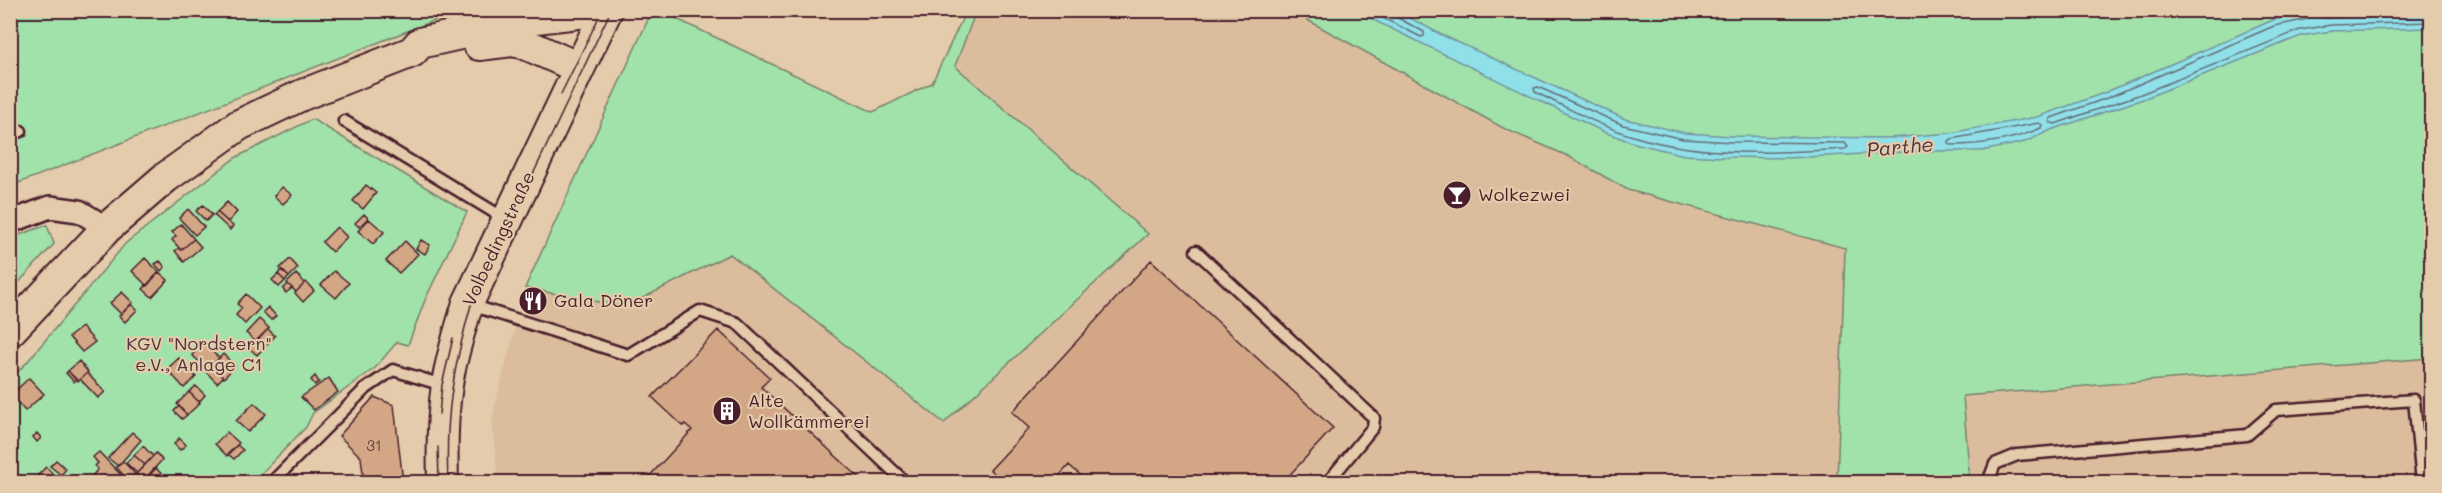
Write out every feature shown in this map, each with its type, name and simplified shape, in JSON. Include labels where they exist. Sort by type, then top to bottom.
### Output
[{"type":"main road","points":[[10,331],[107,228],[165,178],[239,125],[302,94],[412,52],[420,43],[528,19],[605,10]]},
{"type":"main road","name":"Volbedingstraße","points":[[443,483],[442,438],[446,386],[452,355],[468,303],[605,10]]},
{"type":"main road","points":[[412,52],[425,56],[512,41],[523,43],[579,68]]},
{"type":"street","points":[[10,222],[50,207],[79,211],[107,228]]},
{"type":"lane","points":[[344,121],[507,220]]},
{"type":"lane","points":[[1196,251],[1374,418],[1373,427],[1328,483]]},
{"type":"lane","points":[[468,303],[628,355],[700,311],[737,323],[905,483]]},
{"type":"lane","points":[[272,483],[364,390],[393,370],[446,386]]},
{"type":"lane","points":[[1988,483],[1995,464],[2017,455],[2247,435],[2276,410],[2414,400],[2422,483]]},
{"type":"shaded area","points":[[976,11],[1291,11],[1505,129],[1568,156],[1628,190],[1845,248],[1837,482],[498,482],[492,418],[525,288],[625,307],[730,254],[944,423],[1147,234],[955,66]]},
{"type":"shaded area","points":[[2431,358],[2431,482],[1970,482],[1963,396]]},
{"type":"green space","points":[[11,11],[452,11],[438,19],[11,186]]},
{"type":"green space","points":[[652,11],[660,11],[873,112],[932,83],[966,11],[976,11],[955,66],[1148,234],[944,423],[730,254],[625,307],[525,288]]},
{"type":"green space","points":[[1291,11],[2425,11],[2432,27],[2431,358],[1963,396],[1970,482],[1837,482],[1845,248],[1628,190],[1568,156],[1505,129]]},
{"type":"green space","name":"KGV \"Nordstern\" e.V., Anlage C1","points":[[312,119],[467,212],[425,300],[408,345],[397,342],[375,368],[313,413],[306,427],[253,482],[11,482],[10,380],[126,243],[235,158]]},
{"type":"green space","points":[[47,225],[54,244],[11,291],[11,238]]},
{"type":"water","name":"Parthe","points":[[2345,10],[2431,12],[2431,28],[2331,31],[2301,36],[2143,99],[2051,130],[2025,142],[1982,151],[1924,151],[1787,158],[1684,155],[1634,143],[1604,132],[1355,11],[1397,11],[1440,34],[1625,119],[1685,133],[1732,136],[1890,138],[1950,133],[2037,117],[2104,93],[2273,20],[2309,13]]},
{"type":"building","points":[[366,185],[376,193],[363,209],[353,201]]},
{"type":"building","points":[[282,187],[292,195],[283,204],[274,196]]},
{"type":"building","points":[[227,202],[237,212],[228,222],[217,212]]},
{"type":"building","points":[[203,205],[212,215],[206,221],[196,211]]},
{"type":"building","points":[[188,209],[204,227],[195,235],[179,218]]},
{"type":"building","points":[[217,212],[233,226],[230,230],[214,215]]},
{"type":"building","points":[[364,214],[368,218],[359,227],[355,223]]},
{"type":"building","points":[[369,219],[384,232],[373,244],[358,231]]},
{"type":"building","points":[[181,224],[194,239],[181,250],[172,240],[176,236],[172,232]]},
{"type":"building","points":[[337,227],[347,237],[332,252],[322,242]]},
{"type":"building","points":[[194,239],[201,247],[184,262],[175,251],[179,248],[181,250]]},
{"type":"building","points":[[421,240],[430,245],[425,254],[416,249]]},
{"type":"building","points":[[405,241],[418,254],[399,273],[386,261]]},
{"type":"building","points":[[145,258],[159,272],[147,286],[132,271]]},
{"type":"building","points":[[290,259],[298,268],[289,277],[280,268]]},
{"type":"building","points":[[1151,260],[1333,428],[1283,482],[1088,482],[1069,465],[1054,482],[1004,482],[990,470],[1029,428],[1012,412]]},
{"type":"building","points":[[160,261],[165,267],[161,271],[155,264]]},
{"type":"building","points":[[281,270],[289,277],[285,281],[278,274]]},
{"type":"building","points":[[334,271],[349,283],[336,298],[321,285]]},
{"type":"building","points":[[159,272],[168,280],[152,297],[143,289]]},
{"type":"building","points":[[278,274],[285,281],[279,287],[272,280]]},
{"type":"building","points":[[296,274],[305,283],[296,292],[287,283]]},
{"type":"building","points":[[306,282],[314,291],[303,302],[295,293]]},
{"type":"building","points":[[288,284],[292,288],[286,293],[283,289]]},
{"type":"building","points":[[122,292],[133,303],[121,314],[110,303]]},
{"type":"building","points":[[246,294],[260,308],[245,324],[236,315],[242,308],[237,304]]},
{"type":"building","points":[[131,304],[137,310],[125,322],[119,316]]},
{"type":"building","points":[[268,307],[276,316],[271,320],[263,312]]},
{"type":"building","points":[[259,319],[269,328],[256,342],[246,333]]},
{"type":"building","points":[[82,327],[95,342],[82,352],[69,337]]},
{"type":"building","points":[[268,329],[275,336],[257,355],[249,348]]},
{"type":"building","name":"Alte Wollkämmerei","points":[[718,330],[770,378],[761,387],[864,482],[644,482],[692,430],[685,424],[683,426],[652,397]]},
{"type":"building","points":[[203,343],[219,358],[208,370],[192,355]]},
{"type":"building","points":[[223,354],[235,366],[224,378],[212,366]]},
{"type":"building","points":[[179,358],[196,377],[184,388],[167,369]]},
{"type":"building","points":[[79,361],[88,372],[78,381],[68,371]]},
{"type":"building","points":[[212,366],[223,377],[217,383],[206,372]]},
{"type":"building","points":[[68,371],[76,380],[74,382],[66,373]]},
{"type":"building","points":[[87,373],[105,392],[98,398],[80,379]]},
{"type":"building","points":[[315,376],[319,382],[315,385],[311,380]]},
{"type":"building","points":[[29,378],[44,394],[25,411],[11,395]]},
{"type":"building","points":[[329,378],[338,392],[314,410],[301,397]]},
{"type":"building","points":[[196,386],[205,395],[199,402],[189,392]]},
{"type":"building","points":[[189,392],[200,403],[187,415],[177,404]]},
{"type":"building","points":[[374,397],[394,405],[403,482],[364,482],[361,457],[339,436]]},
{"type":"building","points":[[254,403],[266,414],[248,432],[236,421]]},
{"type":"building","points":[[179,406],[187,415],[182,419],[174,411]]},
{"type":"building","points":[[132,432],[141,440],[118,466],[108,458]]},
{"type":"building","points":[[227,432],[239,443],[227,456],[215,444]]},
{"type":"building","points":[[37,433],[41,438],[37,442],[33,437]]},
{"type":"building","points":[[179,438],[186,445],[180,450],[174,444]]},
{"type":"building","points":[[237,445],[243,450],[234,459],[228,454]]},
{"type":"building","points":[[143,446],[153,456],[145,465],[134,455]]},
{"type":"building","points":[[99,452],[121,475],[113,482],[105,476],[99,482],[87,482],[98,469],[95,466],[98,463],[93,457]]},
{"type":"building","points":[[156,453],[162,460],[143,481],[136,474]]},
{"type":"building","points":[[134,455],[145,465],[137,473],[126,463]]},
{"type":"building","points":[[56,460],[66,469],[61,475],[50,466]]},
{"type":"building","points":[[123,461],[135,474],[128,480],[116,467]]},
{"type":"building","points":[[46,467],[54,475],[47,482],[32,481]]},
{"type":"building","points":[[156,468],[165,478],[160,482],[152,482],[147,478]]},
{"type":"building","points":[[2336,478],[2336,482],[2282,482]]},
{"type":"tram line","points":[[448,482],[449,413],[459,351],[471,305],[611,10]]},
{"type":"tram line","points":[[561,94],[598,19]]},
{"type":"tram line","points":[[439,414],[442,385],[453,338]]},
{"type":"tram line","points":[[438,447],[439,482]]},
{"type":"place","name":"Wolkezwei","points":[[1457,195]]},
{"type":"place","name":"Gala Döner","points":[[533,301]]},
{"type":"place","name":"Alte Wollkämmerei","points":[[727,411]]}]
